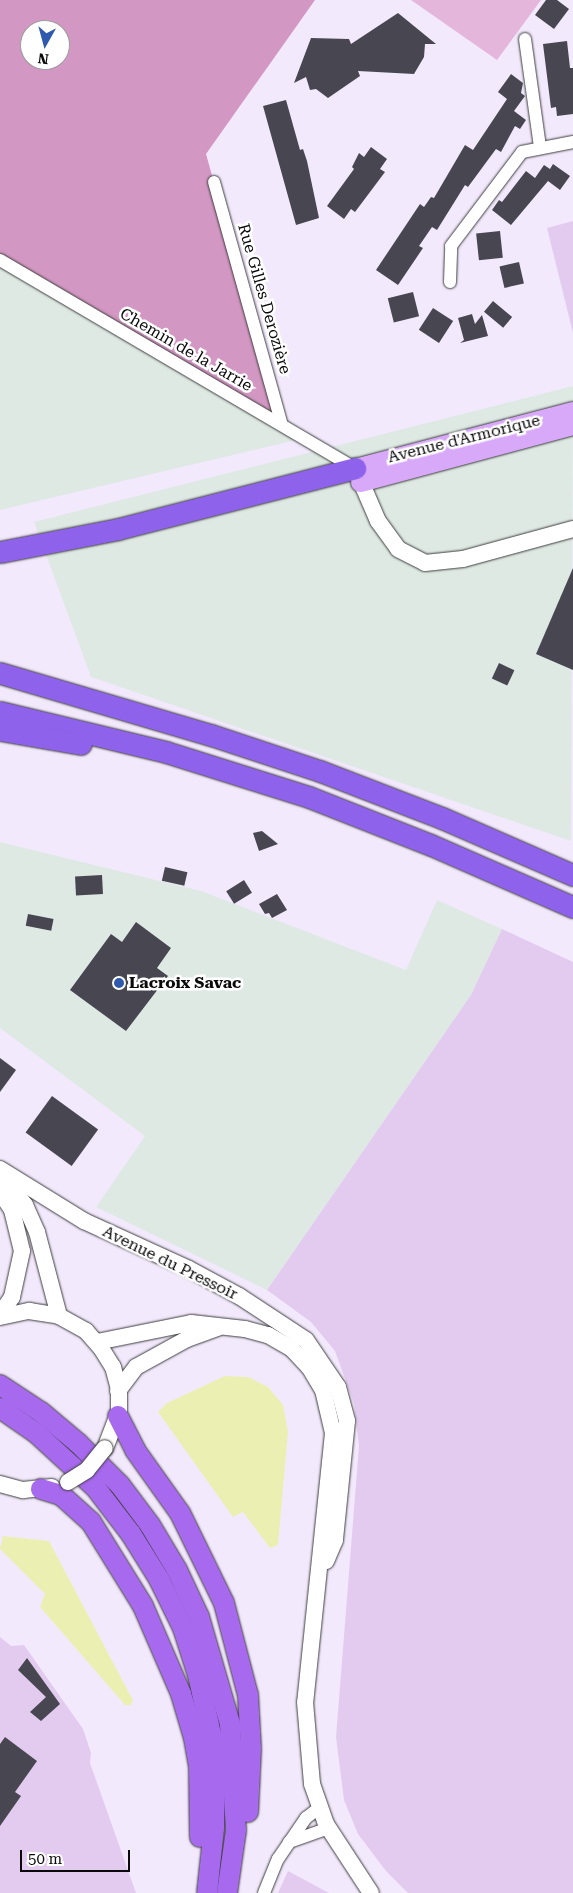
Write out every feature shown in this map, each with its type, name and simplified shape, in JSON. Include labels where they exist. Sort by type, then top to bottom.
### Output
[{"type":"highway","points":[[0,552],[357,475]]},
{"type":"highway","points":[[0,673],[211,734],[320,771],[442,818],[573,875]]},
{"type":"highway","points":[[0,680],[68,692]]},
{"type":"highway","points":[[0,712],[166,752],[309,797],[431,845],[573,907]]},
{"type":"highway","points":[[0,730],[139,758],[166,752]]},
{"type":"main road","name":"Avenue d'Armorique","points":[[357,475],[573,411]]},
{"type":"main road","name":"Avenue d'Armorique","points":[[357,475],[573,425]]},
{"type":"main road","points":[[0,1385],[41,1412],[78,1443],[120,1486],[150,1525],[177,1570],[200,1618],[230,1724],[236,1830],[227,1893]]},
{"type":"main road","points":[[0,1408],[36,1433],[94,1487],[136,1541],[160,1580],[183,1628],[198,1675],[211,1734],[215,1772],[214,1828],[207,1893]]},
{"type":"main road","points":[[118,1416],[130,1443],[180,1513],[204,1557],[224,1603],[238,1650],[248,1695],[251,1749],[248,1825],[236,1893]]},
{"type":"main road","points":[[41,1489],[61,1495],[90,1522],[143,1606],[181,1694],[199,1767],[201,1826],[194,1893]]},
{"type":"street","points":[[525,39],[540,147]]},
{"type":"street","points":[[450,282],[451,246],[522,152],[573,142]]},
{"type":"street","name":"Rue Gilles Derozière","points":[[214,182],[282,425]]},
{"type":"street","name":"Chemin de la Jarrie","points":[[0,260],[282,425],[357,475]]},
{"type":"street","points":[[357,475],[378,521],[398,549],[424,562],[464,560],[573,529]]},
{"type":"street","name":"Avenue du Pressoir","points":[[0,1169],[84,1222],[189,1269],[239,1296],[288,1326],[306,1340],[322,1360],[338,1387],[346,1421],[335,1540],[320,1574]]},
{"type":"street","points":[[0,1175],[25,1205],[37,1232],[59,1316]]},
{"type":"street","points":[[0,1192],[12,1210],[22,1251],[12,1297],[0,1316]]},
{"type":"street","points":[[0,1316],[29,1311],[59,1316],[86,1331],[97,1342],[113,1367],[118,1391],[118,1416],[105,1448],[87,1470],[68,1482],[41,1489],[23,1490],[0,1484]]},
{"type":"street","name":"Avenue du Pressoir","points":[[97,1342],[191,1323],[268,1335],[292,1349],[309,1367],[328,1401],[332,1449],[305,1702],[312,1784],[329,1828],[371,1893]]},
{"type":"street","points":[[118,1391],[136,1367],[186,1339],[222,1327]]},
{"type":"street","points":[[264,1893],[290,1842],[306,1818],[320,1806]]},
{"type":"street","points":[[290,1842],[329,1828]]},
{"type":"shaded area","points":[[0,0],[315,0],[206,154],[282,425],[0,260]]},
{"type":"shaded area","points":[[411,0],[541,0],[497,60]]},
{"type":"shaded area","points":[[573,221],[573,333],[547,228]]},
{"type":"shaded area","points":[[0,260],[301,439],[0,510]]},
{"type":"shaded area","points":[[573,386],[571,841],[91,677],[34,522]]},
{"type":"shaded area","points":[[0,842],[201,891],[406,970],[437,900],[502,929],[471,995],[267,1290],[96,1207],[145,1136],[0,1028]]},
{"type":"shaded area","points":[[502,929],[573,962],[573,1893],[408,1893],[386,1871],[358,1834],[344,1800],[336,1737],[359,1446],[354,1404],[335,1351],[311,1322],[267,1290],[471,995]]},
{"type":"shaded area","points":[[225,1376],[248,1377],[268,1387],[283,1405],[288,1432],[278,1545],[270,1548],[243,1512],[233,1517],[158,1412],[167,1403]]},
{"type":"shaded area","points":[[3,1536],[49,1541],[133,1700],[131,1705],[125,1705],[40,1607],[45,1594],[0,1549]]},
{"type":"shaded area","points":[[0,1637],[11,1646],[24,1645],[83,1729],[91,1753],[90,1763],[136,1893],[0,1893]]},
{"type":"shaded area","points":[[288,1871],[329,1893],[278,1893]]},
{"type":"building","points":[[546,0],[557,0],[569,9],[554,29],[535,15]]},
{"type":"building","points":[[398,13],[436,44],[425,44],[424,57],[414,74],[358,71],[360,76],[328,98],[316,89],[310,90],[306,77],[294,83],[311,38],[349,39],[351,44]]},
{"type":"building","points":[[567,41],[570,68],[573,68],[573,114],[557,116],[556,107],[551,108],[543,44]]},
{"type":"building","points":[[511,74],[523,83],[521,93],[525,96],[514,111],[526,120],[520,129],[515,126],[501,152],[496,149],[468,187],[465,185],[437,230],[432,227],[419,246],[423,248],[398,285],[376,270],[420,204],[424,207],[431,197],[434,198],[465,145],[473,150],[507,99],[498,92]]},
{"type":"building","points":[[286,100],[300,150],[303,149],[307,161],[319,218],[296,225],[263,106]]},
{"type":"building","points":[[371,147],[387,159],[380,169],[385,172],[355,212],[351,209],[344,219],[327,206],[354,169],[352,167],[359,153],[364,157]]},
{"type":"building","points":[[553,164],[570,176],[560,190],[548,181],[511,225],[492,210],[499,200],[502,202],[526,171],[535,178],[544,165],[550,169]]},
{"type":"building","points":[[500,231],[503,258],[479,260],[476,234]]},
{"type":"building","points":[[519,262],[524,283],[504,288],[500,266]]},
{"type":"building","points":[[413,292],[419,316],[394,323],[388,298]]},
{"type":"building","points":[[493,301],[512,317],[503,328],[484,312]]},
{"type":"building","points":[[433,308],[453,321],[439,343],[419,330]]},
{"type":"building","points":[[472,314],[475,324],[482,315],[488,336],[460,343],[464,340],[458,318]]},
{"type":"building","points":[[573,568],[573,670],[536,654]]},
{"type":"building","points":[[499,663],[514,670],[507,686],[492,678]]},
{"type":"building","points":[[262,831],[278,844],[259,851],[253,833]]},
{"type":"building","points":[[165,867],[187,872],[184,886],[162,881]]},
{"type":"building","points":[[102,875],[103,894],[76,895],[75,876]]},
{"type":"building","points":[[244,880],[252,893],[234,904],[226,891]]},
{"type":"building","points":[[277,894],[287,910],[272,918],[269,913],[265,914],[259,904]]},
{"type":"building","points":[[28,914],[54,919],[51,931],[26,926]]},
{"type":"building","name":"Lacroix Savac","points":[[136,922],[171,948],[157,968],[168,976],[126,1031],[70,990],[111,934],[122,942]]},
{"type":"building","points":[[0,1058],[16,1070],[0,1092]]},
{"type":"building","points":[[52,1096],[98,1130],[72,1166],[26,1132]]},
{"type":"building","points":[[27,1658],[60,1704],[41,1721],[30,1712],[46,1697],[18,1670]]},
{"type":"building","points":[[5,1737],[37,1761],[15,1792],[21,1796],[0,1826],[0,1744]]},
{"type":"place","name":"Lacroix Savac","points":[[119,983]]}]
